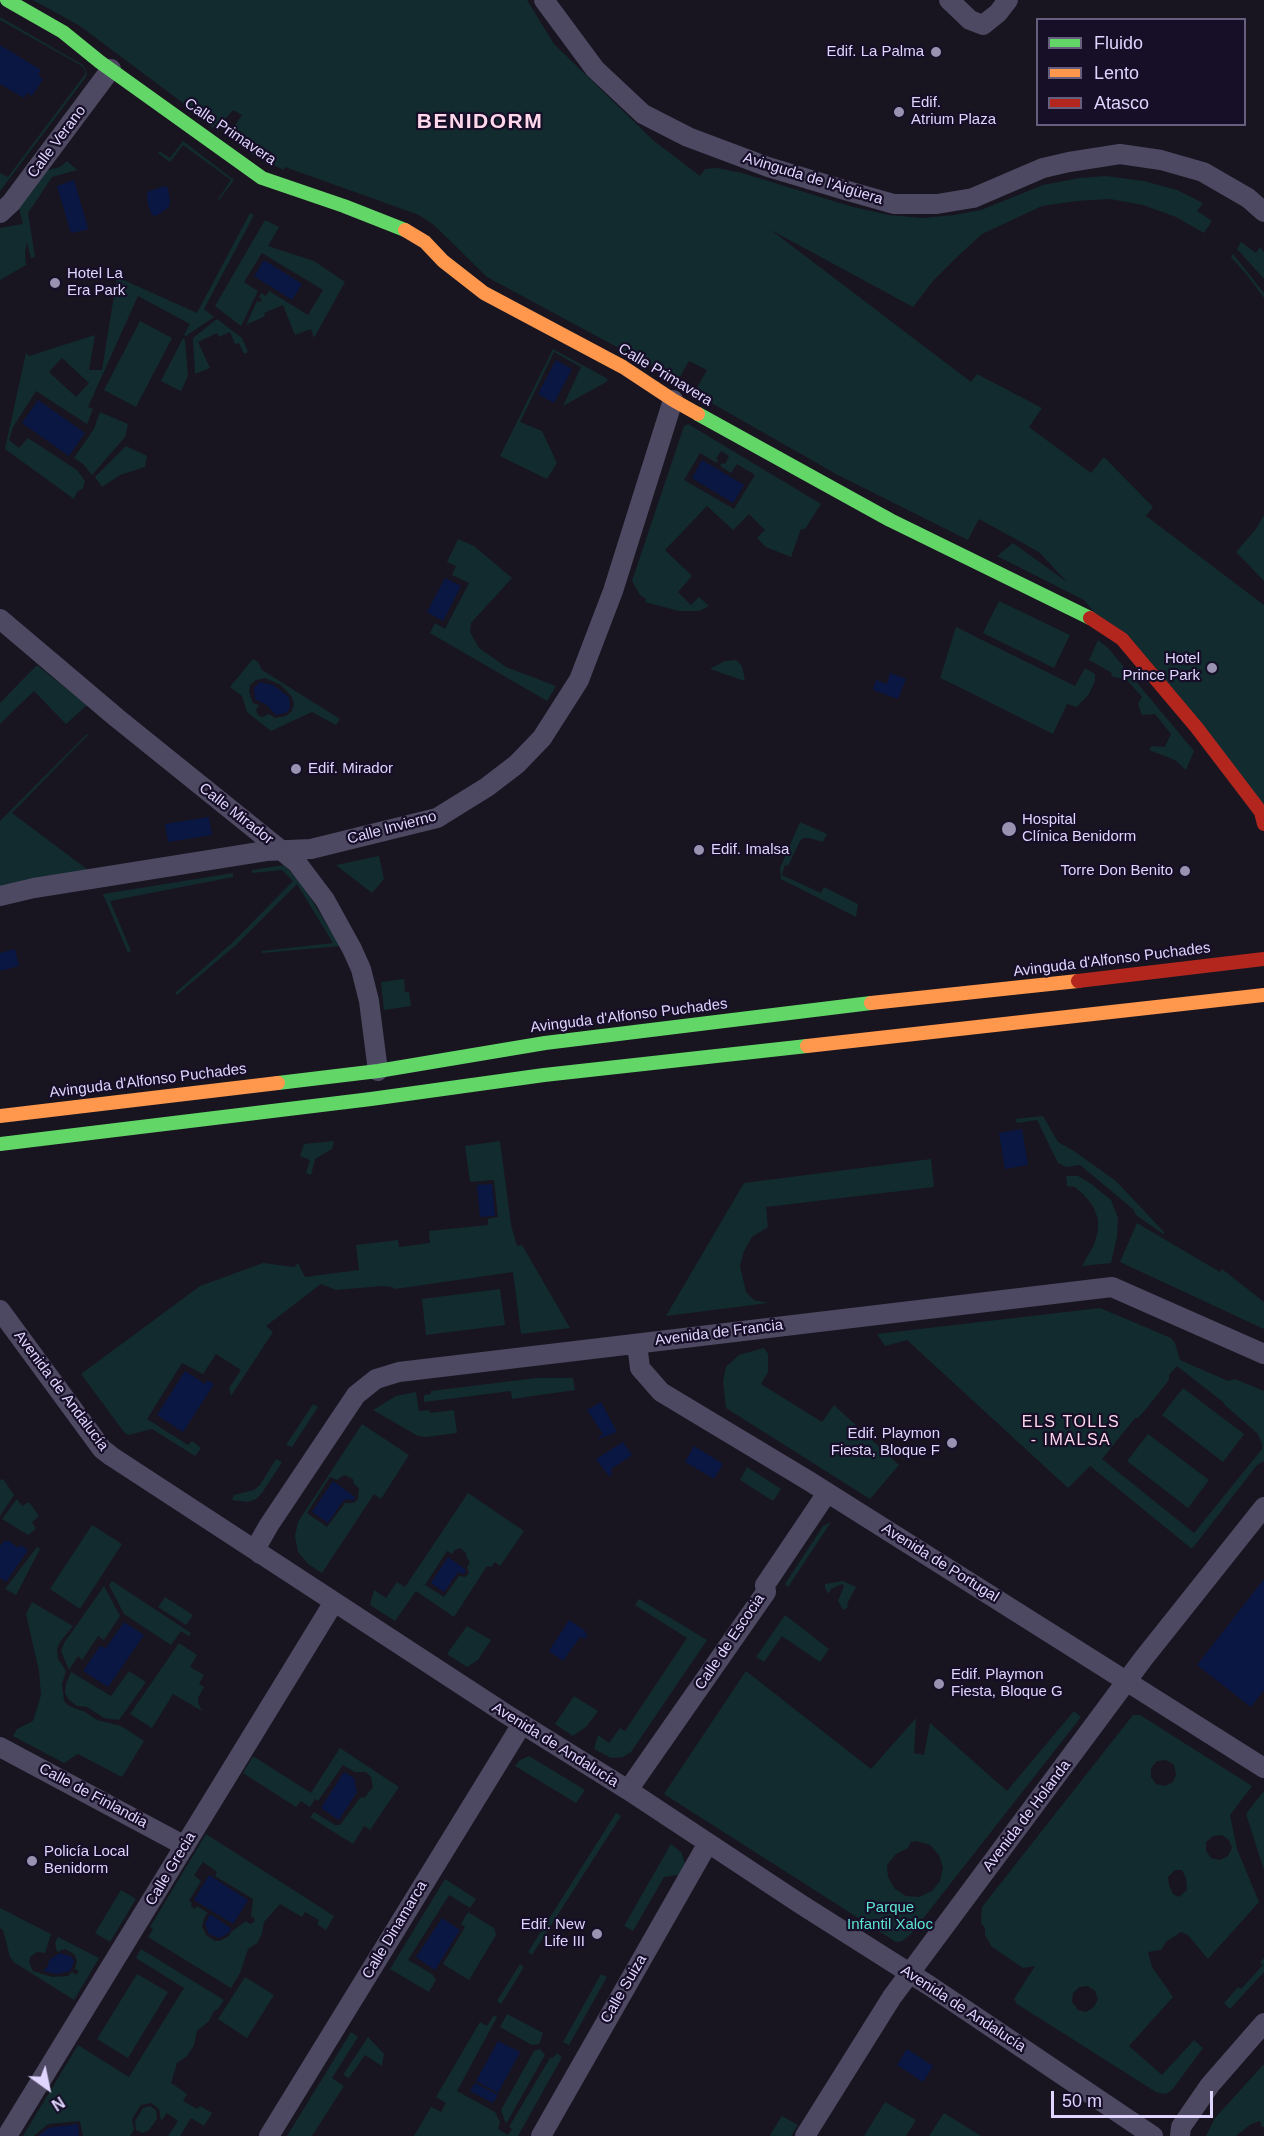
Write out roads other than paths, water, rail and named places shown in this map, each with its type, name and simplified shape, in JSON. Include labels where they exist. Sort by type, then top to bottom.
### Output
[{"type":"main road","name":"Calle Primavera","points":[[7,0],[63,32],[262,178],[405,230],[425,242],[443,261],[484,293],[622,367],[673,400],[891,520],[1100,623],[1122,639],[1197,728],[1261,812],[1264,824]]},
{"type":"main road","name":"Avinguda d'Alfonso Puchades","points":[[0,1116],[378,1071],[555,1042],[895,1000],[1040,986],[1264,959]]},
{"type":"main road","points":[[1237,998],[1255,982]]},
{"type":"main road","points":[[0,1144],[601,1069],[1264,995]]},
{"type":"main road","points":[[290,1109],[316,1099],[373,1090],[376,1086],[378,1071]]},
{"type":"street","name":"Avinguda de l'Aigüera","points":[[544,0],[595,69],[643,114],[688,136],[758,163],[861,195],[894,204],[938,204],[973,198],[1043,168],[1120,154],[1161,160],[1203,172],[1248,198],[1264,212]]},
{"type":"street","points":[[949,0],[970,20],[983,25],[1008,0]]},
{"type":"street","name":"Calle Verano","points":[[0,213],[11,203],[111,69]]},
{"type":"street","name":"Calle Invierno","points":[[0,896],[34,888],[281,849],[311,849],[436,818],[487,787],[517,764],[542,738],[579,680],[613,591],[673,400]]},
{"type":"street","name":"Calle Mirador","points":[[0,620],[297,863],[324,900],[361,969],[369,1001],[378,1071]]},
{"type":"street","name":"Avenida de Francia","points":[[260,1554],[257,1546],[269,1526],[356,1395],[376,1379],[407,1371],[1112,1287],[1264,1354]]},
{"type":"street","name":"Avenida de Andalucía","points":[[0,1293],[109,1442],[121,1452],[253,1536],[269,1526]]},
{"type":"street","name":"Avenida de Andalucía","points":[[0,1310],[102,1449],[260,1554],[910,1974],[1153,2136]]},
{"type":"street","name":"Avenida de Portugal","points":[[637,1344],[640,1368],[661,1392],[827,1493],[1264,1768]]},
{"type":"street","name":"Calle de Escocia","points":[[628,1790],[766,1592],[765,1585],[827,1493]]},
{"type":"street","name":"Avenida de Holanda","points":[[805,2136],[892,1997],[1126,1681],[1264,1507]]},
{"type":"street","name":"Calle Grecia","points":[[8,2136],[334,1602]]},
{"type":"street","name":"Calle Dinamarca","points":[[269,2136],[522,1724]]},
{"type":"street","name":"Calle de Finlandia","points":[[0,1747],[185,1846]]},
{"type":"street","name":"Calle Suiza","points":[[541,2136],[708,1843]]},
{"type":"street","points":[[1180,2136],[1181,2127],[1209,2085],[1264,2023]]},
{"type":"water","points":[[0,45],[41,70],[38,75],[43,79],[32,96],[27,93],[24,98],[0,84]]},
{"type":"water","points":[[74,180],[88,228],[71,233],[57,186]]},
{"type":"water","points":[[165,186],[168,188],[169,207],[156,216],[152,215],[147,192]]},
{"type":"water","points":[[264,260],[302,284],[292,300],[254,276]]},
{"type":"water","points":[[556,360],[572,369],[554,403],[538,394]]},
{"type":"water","points":[[38,400],[85,433],[69,456],[22,423]]},
{"type":"water","points":[[702,460],[744,485],[733,503],[692,478]]},
{"type":"water","points":[[445,578],[461,586],[443,621],[427,612]]},
{"type":"water","points":[[890,673],[906,679],[898,699],[873,690],[876,680],[887,684]]},
{"type":"water","points":[[260,682],[273,685],[289,697],[290,708],[286,713],[276,715],[267,705],[255,699],[254,688]]},
{"type":"water","points":[[209,817],[212,835],[168,842],[165,824]]},
{"type":"water","points":[[15,949],[19,966],[0,971],[0,953]]},
{"type":"water","points":[[1022,1129],[1028,1165],[1005,1169],[999,1133]]},
{"type":"water","points":[[492,1184],[495,1216],[480,1217],[477,1185]]},
{"type":"water","points":[[185,1371],[205,1384],[207,1380],[214,1384],[183,1432],[157,1415]]},
{"type":"water","points":[[601,1402],[617,1432],[598,1439],[603,1434],[587,1410]]},
{"type":"water","points":[[623,1442],[632,1455],[611,1469],[612,1475],[609,1476],[596,1459]]},
{"type":"water","points":[[694,1446],[723,1464],[714,1479],[685,1462]]},
{"type":"water","points":[[333,1481],[355,1497],[353,1501],[347,1499],[343,1501],[328,1523],[312,1512]]},
{"type":"water","points":[[4,1541],[9,1541],[18,1548],[21,1545],[28,1550],[6,1582],[0,1578],[0,1546]]},
{"type":"water","points":[[448,1557],[466,1570],[464,1574],[458,1572],[444,1592],[431,1583]]},
{"type":"water","points":[[1264,1579],[1264,1690],[1251,1707],[1197,1665]]},
{"type":"water","points":[[569,1620],[584,1630],[587,1635],[585,1639],[580,1637],[563,1661],[549,1651]]},
{"type":"water","points":[[124,1622],[144,1635],[108,1687],[83,1671],[100,1646],[106,1648]]},
{"type":"water","points":[[344,1772],[354,1778],[357,1792],[339,1820],[321,1808]]},
{"type":"water","points":[[209,1875],[248,1900],[233,1924],[194,1900]]},
{"type":"water","points":[[210,1914],[231,1928],[229,1933],[219,1938],[209,1934],[205,1924]]},
{"type":"water","points":[[442,1918],[460,1930],[435,1970],[416,1957]]},
{"type":"water","points":[[60,1953],[72,1957],[74,1962],[70,1971],[57,1974],[43,1971],[48,1966],[49,1960]]},
{"type":"water","points":[[498,2041],[520,2052],[498,2093],[476,2081]]},
{"type":"water","points":[[907,2049],[933,2066],[923,2082],[897,2065]]},
{"type":"water","points":[[475,2083],[498,2095],[493,2103],[470,2091]]},
{"type":"water","points":[[78,2124],[79,2136],[38,2136],[48,2128]]},
{"type":"place","name":"Edif. La Palma","points":[[936,52]]},
{"type":"place","name":"Edif. Atrium Plaza","points":[[899,112]]},
{"type":"place","name":"Hotel La Era Park","points":[[55,283]]},
{"type":"place","name":"Hotel Prince Park","points":[[1212,668]]},
{"type":"place","name":"Edif. Mirador","points":[[296,769]]},
{"type":"place","name":"Hospital Clínica Benidorm","points":[[1009,829]]},
{"type":"place","name":"Edif. Imalsa","points":[[699,850]]},
{"type":"place","name":"Torre Don Benito","points":[[1185,871]]},
{"type":"place","name":"Edif. Playmon Fiesta, Bloque F","points":[[952,1443]]},
{"type":"place","name":"Edif. Playmon Fiesta, Bloque G","points":[[939,1684]]},
{"type":"place","name":"Policía Local Benidorm","points":[[32,1861]]},
{"type":"place","name":"Edif. New Life III","points":[[597,1934]]},
{"type":"district","name":"BENIDORM","points":[[480,122]]},
{"type":"district","name":"ELS TOLLS - IMALSA","points":[[1071,1432]]},
{"type":"park label","name":"Parque Infantil Xaloc","points":[[890,1916]]}]
